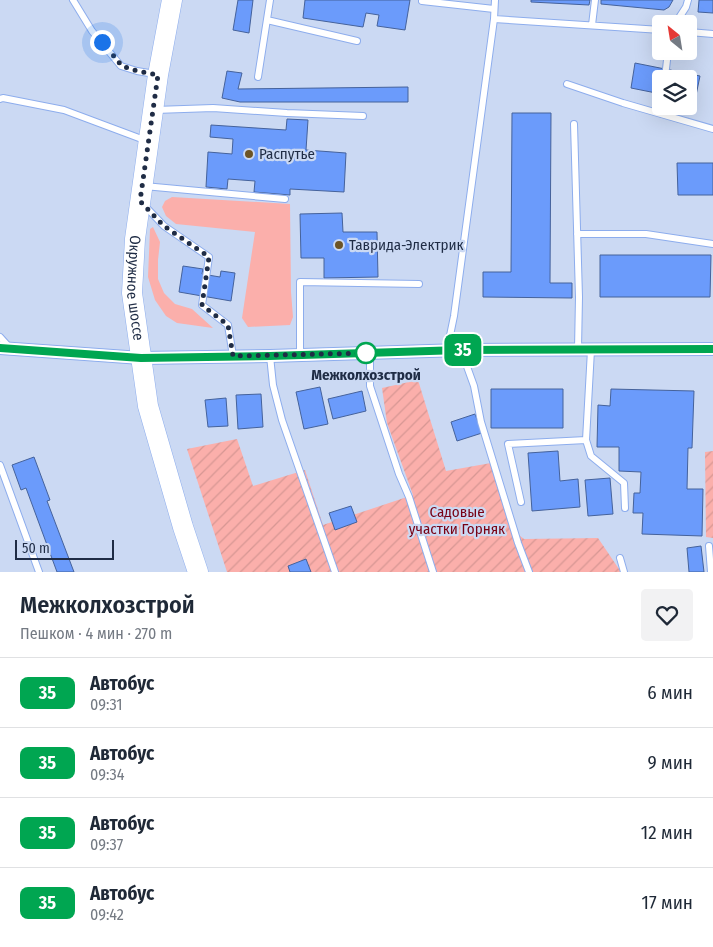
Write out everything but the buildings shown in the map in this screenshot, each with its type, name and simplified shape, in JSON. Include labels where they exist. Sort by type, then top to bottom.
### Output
[{"type":"main road","name":"Окружное шоссе","points":[[172,0],[158,75],[141,193],[135,239],[132,293],[148,406],[180,518],[198,572]]},
{"type":"street","points":[[5,348],[141,358],[447,350],[713,349]]},
{"type":"lane","points":[[73,0],[92,31],[122,66],[158,75]]},
{"type":"lane","points":[[258,77],[270,0]]},
{"type":"lane","points":[[447,350],[454,316],[495,0]]},
{"type":"lane","points":[[592,25],[595,0]]},
{"type":"lane","points":[[681,15],[688,0]]},
{"type":"lane","points":[[422,2],[494,9]]},
{"type":"lane","points":[[494,19],[652,29]]},
{"type":"lane","points":[[267,20],[357,41]]},
{"type":"lane","points":[[698,33],[713,34]]},
{"type":"lane","points":[[666,69],[667,60]]},
{"type":"lane","points":[[567,84],[652,111]]},
{"type":"lane","points":[[0,99],[64,110],[149,141]]},
{"type":"lane","points":[[153,110],[213,108],[363,116]]},
{"type":"lane","points":[[664,115],[713,130]]},
{"type":"lane","points":[[574,124],[579,297],[585,350],[586,440],[591,456],[624,483],[625,508]]},
{"type":"lane","points":[[141,193],[285,199]]},
{"type":"lane","points":[[141,193],[164,226],[209,257],[202,305],[228,325],[233,356]]},
{"type":"lane","points":[[577,234],[646,234],[713,244]]},
{"type":"lane","points":[[300,355],[300,282],[419,284]]},
{"type":"lane","points":[[0,337],[5,348]]},
{"type":"lane","points":[[461,350],[474,386],[481,422],[518,543],[529,572]]},
{"type":"lane","points":[[370,353],[370,386],[434,572]]},
{"type":"lane","points":[[270,356],[273,385],[282,420],[335,572]]},
{"type":"lane","points":[[521,502],[508,444],[586,440]]},
{"type":"lane","points":[[0,465],[39,572]]},
{"type":"lane","points":[[709,546],[711,572]]},
{"type":"lane","points":[[620,558],[624,572]]},
{"type":"green space","points":[[172,197],[290,204],[293,317],[290,325],[248,327],[242,318],[255,232],[176,224],[166,216],[162,207],[165,201]]},
{"type":"green space","points":[[153,227],[160,242],[158,279],[164,293],[175,304],[192,309],[213,328],[177,323],[166,316],[155,300],[148,277],[150,229]]},
{"type":"green space","name":"Садовые участки Горняк","points":[[418,380],[446,471],[491,463],[519,535],[524,539],[598,538],[621,572],[227,572],[187,449],[237,439],[253,486],[305,470],[323,525],[413,495],[387,423],[382,388]]},
{"type":"green space","points":[[713,451],[713,538],[706,537],[705,452]]},
{"type":"bus line","name":"35","points":[[0,348],[141,358],[461,350],[713,349]]},
{"type":"place","name":"Распутье","points":[[249,154]]},
{"type":"place","name":"Таврида-Электрик","points":[[339,245]]},
{"type":"place","name":"Межколхозстрой","points":[[366,353]]},
{"type":"route","points":[[102,42],[122,66],[158,75],[140,201],[164,226],[209,257],[202,305],[228,325],[233,356],[370,353],[366,353]]}]
